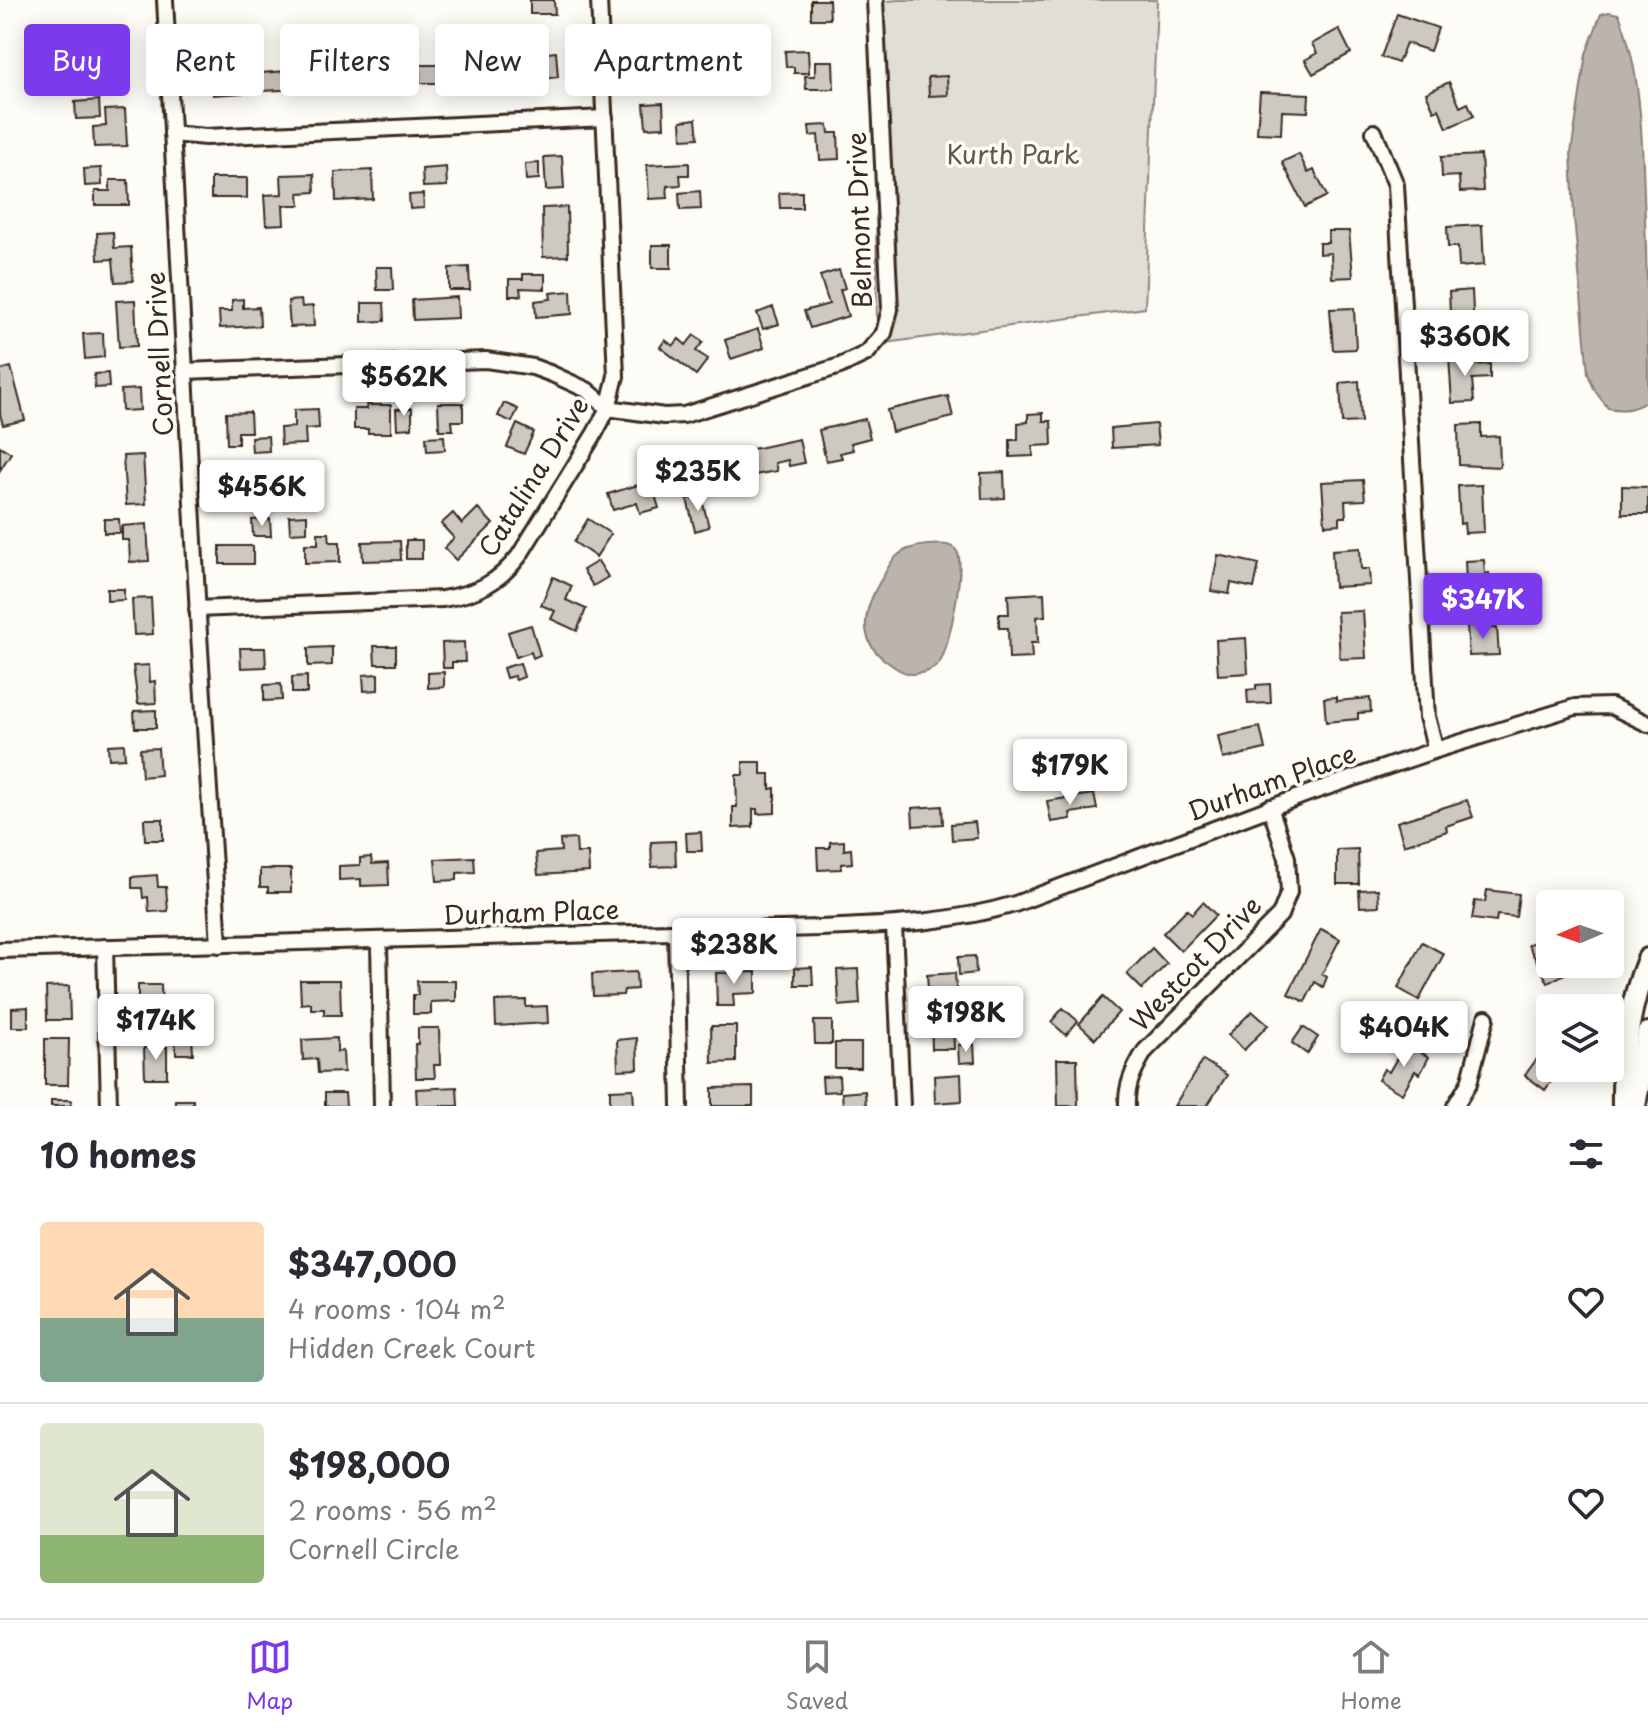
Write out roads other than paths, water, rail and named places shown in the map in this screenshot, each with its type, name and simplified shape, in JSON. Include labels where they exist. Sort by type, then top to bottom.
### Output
[{"type":"street","name":"Cornell Drive","points":[[165,0],[197,609],[219,945]]},
{"type":"street","name":"Catalina Drive","points":[[197,609],[465,596],[489,586],[519,556],[595,433],[608,408],[616,376],[599,0]]},
{"type":"street","name":"Belmont Drive","points":[[608,408],[664,416],[684,415],[840,366],[867,353],[877,344],[888,322],[890,288],[875,0]]},
{"type":"street","points":[[172,134],[206,137],[605,118]]},
{"type":"street","points":[[1374,132],[1396,185],[1427,717],[1436,750]]},
{"type":"street","points":[[184,371],[486,360],[533,367],[552,374],[587,390],[608,408]]},
{"type":"street","name":"Durham Place","points":[[0,950],[894,925],[964,917],[1015,904],[1270,807],[1436,750],[1575,707],[1611,706],[1648,724]]},
{"type":"street","name":"Westcot Drive","points":[[1127,1106],[1133,1070],[1145,1051],[1280,915],[1289,892],[1287,858],[1270,807]]},
{"type":"street","points":[[894,925],[902,1106]]},
{"type":"street","points":[[676,932],[680,1106]]},
{"type":"street","points":[[379,941],[382,1106]]},
{"type":"street","points":[[105,947],[109,1106]]},
{"type":"street","points":[[1623,1106],[1626,1047],[1632,1012],[1648,959]]},
{"type":"street","points":[[1455,1106],[1469,1083],[1486,1018]]},
{"type":"street","points":[[1635,1106],[1648,1019]]},
{"type":"street","points":[[1642,1055],[1648,1033]]},
{"type":"park label","name":"Kurth Park","points":[[1013,155]]}]
